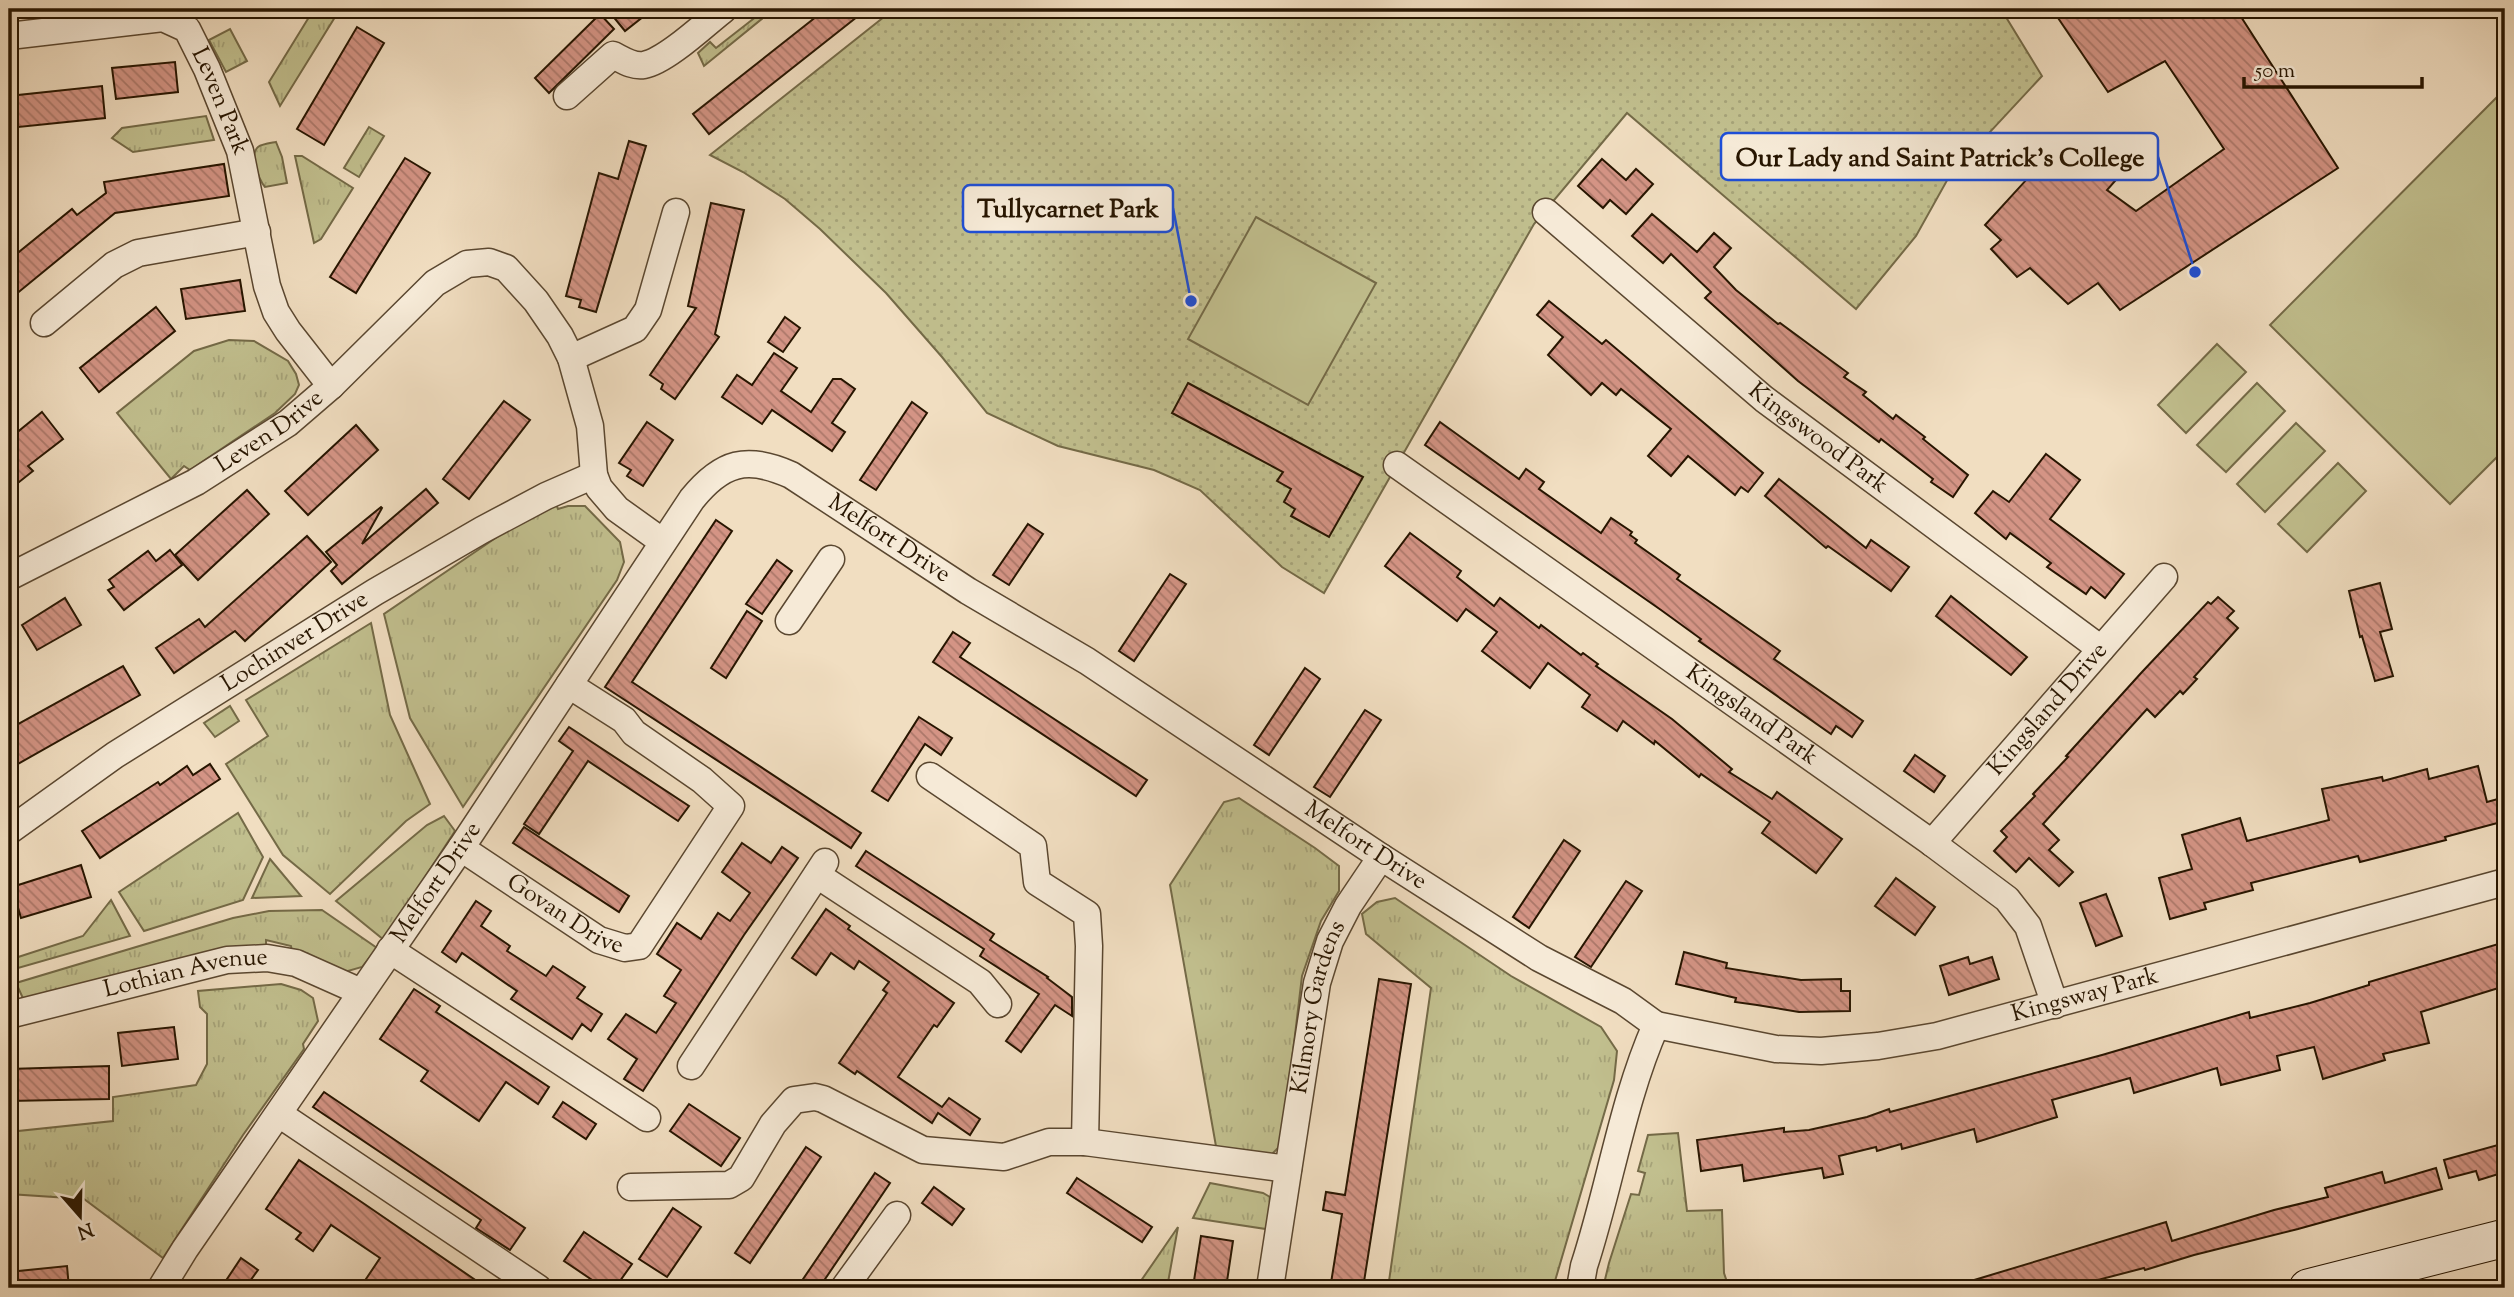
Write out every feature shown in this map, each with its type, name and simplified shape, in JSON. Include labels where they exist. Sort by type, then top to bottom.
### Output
[{"type":"street","points":[[567,96],[613,55],[630,64],[643,65],[662,58],[724,9]]},
{"type":"street","name":"Leven Park","points":[[9,36],[163,18],[187,29],[207,69],[240,151],[267,286],[276,312],[331,386]]},
{"type":"street","points":[[663,542],[617,509],[598,488],[594,475],[590,426],[571,358],[635,329],[648,310],[676,212]]},
{"type":"street","name":"Kingswood Park","points":[[1546,212],[1764,399],[2101,649]]},
{"type":"street","points":[[44,323],[114,265],[138,253],[257,232]]},
{"type":"street","name":"Leven Drive","points":[[9,577],[196,482],[288,423],[331,386],[435,283],[467,264],[489,262],[506,268],[536,301],[560,336],[571,358]]},
{"type":"street","name":"Melfort Drive","points":[[161,1288],[185,1249],[461,848],[692,499],[708,480],[726,469],[749,464],[768,465],[791,475],[968,591],[1087,661],[1381,857],[1539,958],[1623,1001],[1656,1026]]},
{"type":"street","name":"Kingsland Park","points":[[1397,466],[1932,843],[2007,899],[2028,926],[2055,1005]]},
{"type":"street","name":"Lochinver Drive","points":[[9,831],[115,755],[375,592],[482,530],[546,496],[594,475]]},
{"type":"street","points":[[789,621],[831,559]]},
{"type":"street","name":"Kingsland Drive","points":[[1932,843],[2164,577]]},
{"type":"street","name":"Govan Drive","points":[[461,848],[599,940],[625,948],[639,946],[731,806],[702,780],[634,733],[624,720],[569,685]]},
{"type":"street","points":[[930,776],[1033,846],[1037,882],[1087,914],[1089,946],[1085,1142]]},
{"type":"street","name":"Kilmory Gardens","points":[[1270,1288],[1317,983],[1331,940],[1348,906],[1381,857]]},
{"type":"street","points":[[691,1066],[821,869],[980,982],[998,1004]]},
{"type":"street","name":"Kingsway Park","points":[[1656,1026],[1776,1049],[1821,1051],[1878,1046],[1937,1036],[2505,882]]},
{"type":"street","points":[[390,950],[648,1118]]},
{"type":"street","name":"Lothian Avenue","points":[[9,1015],[226,960],[267,958],[296,963],[361,992]]},
{"type":"street","points":[[1580,1288],[1625,1118],[1646,1048],[1656,1026]]},
{"type":"street","points":[[631,1187],[729,1185],[741,1178],[773,1124],[794,1100],[815,1097],[823,1098],[923,1150],[1004,1157],[1049,1142],[1085,1142],[1288,1169]]},
{"type":"street","points":[[279,1114],[538,1288]]},
{"type":"street","points":[[844,1288],[897,1215]]},
{"type":"street","points":[[2308,1288],[2505,1238]]},
{"type":"green space","points":[[314,9],[340,9],[280,106],[269,82]]},
{"type":"green space","points":[[766,9],[774,9],[704,66],[698,53],[710,42],[716,48]]},
{"type":"green space","points":[[894,9],[2001,9],[2042,76],[1950,175],[1916,236],[1856,309],[1627,113],[1534,224],[1324,593],[1282,567],[1200,490],[1154,470],[1058,446],[987,413],[886,293],[820,229],[785,199],[710,155]]},
{"type":"green space","points":[[230,29],[247,61],[226,72],[209,40]]},
{"type":"green space","points":[[2505,89],[2505,449],[2450,504],[2270,325]]},
{"type":"green space","points":[[206,116],[214,140],[133,152],[112,138],[122,128]]},
{"type":"green space","points":[[369,127],[384,136],[359,177],[344,168]]},
{"type":"green space","points":[[276,142],[287,183],[265,187],[256,167],[255,150],[262,145]]},
{"type":"green space","points":[[295,156],[302,156],[353,188],[321,239],[314,243]]},
{"type":"green space","points":[[1256,217],[1376,283],[1308,405],[1188,339]]},
{"type":"green space","points":[[229,340],[254,341],[288,361],[299,385],[295,394],[275,413],[190,470],[184,466],[171,479],[117,413],[194,351]]},
{"type":"green space","points":[[2217,344],[2246,372],[2186,433],[2158,405]]},
{"type":"green space","points":[[2257,383],[2285,411],[2226,472],[2197,445]]},
{"type":"green space","points":[[2296,423],[2325,451],[2265,512],[2237,484]]},
{"type":"green space","points":[[2338,463],[2366,491],[2307,552],[2278,524]]},
{"type":"green space","points":[[556,504],[558,509],[585,506],[620,542],[624,562],[617,580],[463,807],[410,718],[384,614],[500,535]]},
{"type":"green space","points":[[371,623],[390,715],[430,804],[406,821],[330,894],[283,855],[226,764],[268,736],[246,700]]},
{"type":"green space","points":[[230,706],[239,721],[215,737],[204,723]]},
{"type":"green space","points":[[1239,798],[1339,866],[1339,891],[1321,921],[1302,976],[1282,1144],[1271,1155],[1217,1152],[1170,885],[1224,802]]},
{"type":"green space","points":[[238,813],[263,857],[243,900],[144,931],[119,892]]},
{"type":"green space","points":[[444,816],[455,831],[384,940],[336,901],[427,825]]},
{"type":"green space","points":[[270,859],[301,896],[252,898]]},
{"type":"green space","points":[[1395,898],[1511,976],[1601,1027],[1617,1051],[1614,1080],[1555,1281],[1557,1288],[1388,1288],[1431,988],[1366,934],[1362,914],[1377,902]]},
{"type":"green space","points":[[111,900],[130,936],[11,970],[9,960],[83,936]]},
{"type":"green space","points":[[322,910],[377,948],[362,967],[341,973],[292,953],[291,946],[266,940],[266,948],[26,1005],[16,983],[233,918],[269,911]]},
{"type":"green space","points":[[281,984],[301,990],[313,998],[318,1021],[303,1044],[304,1049],[243,1135],[163,1258],[84,1199],[9,1194],[9,1132],[113,1121],[113,1097],[196,1085],[207,1064],[207,1014],[200,1007],[198,991]]},
{"type":"green space","points":[[1678,1133],[1687,1211],[1722,1210],[1724,1273],[1729,1288],[1603,1288],[1631,1194],[1639,1195],[1645,1173],[1638,1171],[1648,1135]]},
{"type":"green space","points":[[1210,1183],[1263,1193],[1270,1197],[1271,1206],[1266,1229],[1193,1218]]},
{"type":"green space","points":[[1178,1227],[1167,1288],[1136,1288]]},
{"type":"building","points":[[607,9],[653,9],[625,31]]},
{"type":"building","points":[[826,9],[867,9],[709,134],[693,114]]},
{"type":"building","points":[[2052,9],[2236,9],[2338,168],[2120,310],[2098,283],[2068,304],[2030,268],[2017,277],[1991,249],[2001,240],[1985,225],[2059,144],[2076,159],[2093,145],[2122,173],[2107,190],[2136,211],[2224,149],[2165,61],[2108,92]]},
{"type":"building","points":[[600,14],[614,29],[549,93],[535,78]]},
{"type":"building","points":[[357,27],[384,43],[324,145],[297,129]]},
{"type":"building","points":[[175,62],[178,92],[116,99],[112,68]]},
{"type":"building","points":[[102,86],[105,118],[9,128],[9,96]]},
{"type":"building","points":[[629,141],[646,146],[596,312],[579,307],[581,300],[566,296],[599,173],[618,179]]},
{"type":"building","points":[[405,158],[430,173],[356,293],[330,277]]},
{"type":"building","points":[[1602,159],[1626,180],[1636,169],[1653,184],[1626,214],[1610,200],[1603,208],[1578,186]]},
{"type":"building","points":[[224,164],[229,196],[115,213],[9,300],[9,260],[72,209],[77,215],[106,193],[104,182]]},
{"type":"building","points":[[711,203],[744,210],[715,334],[719,337],[675,399],[661,389],[663,384],[650,375],[696,308],[688,306]]},
{"type":"building","points":[[1652,214],[1697,252],[1714,233],[1731,248],[1714,267],[1736,290],[1778,324],[1848,373],[1844,377],[1866,392],[1863,395],[1893,419],[1896,415],[1925,437],[1923,439],[1968,475],[1953,497],[1931,482],[1933,479],[1881,439],[1879,442],[1798,381],[1705,298],[1711,292],[1671,254],[1663,263],[1632,236]]},
{"type":"building","points":[[240,280],[245,311],[186,319],[181,289]]},
{"type":"building","points":[[1549,301],[1602,344],[1606,340],[1763,473],[1748,492],[1741,487],[1735,495],[1688,456],[1671,476],[1648,456],[1671,429],[1621,389],[1616,395],[1602,383],[1591,395],[1548,355],[1563,337],[1537,315]]},
{"type":"building","points":[[156,307],[175,331],[99,392],[80,368]]},
{"type":"building","points":[[785,317],[800,328],[783,352],[768,342]]},
{"type":"building","points":[[774,353],[797,368],[781,391],[811,412],[833,379],[841,379],[855,389],[832,423],[845,432],[832,451],[772,410],[762,424],[722,397],[737,375],[752,385]]},
{"type":"building","points":[[1188,383],[1363,477],[1329,537],[1291,516],[1295,509],[1284,502],[1291,489],[1277,481],[1283,472],[1172,413]]},
{"type":"building","points":[[504,401],[530,420],[469,499],[443,479]]},
{"type":"building","points":[[912,402],[927,413],[876,490],[860,480]]},
{"type":"building","points":[[42,412],[63,439],[28,466],[33,471],[9,490],[9,439]]},
{"type":"building","points":[[647,422],[673,440],[643,486],[627,476],[631,470],[619,463]]},
{"type":"building","points":[[1440,422],[1519,479],[1526,469],[1544,482],[1539,489],[1601,533],[1611,518],[1632,532],[1630,535],[1637,540],[1635,543],[1680,575],[1677,579],[1780,651],[1774,659],[1863,721],[1852,737],[1836,726],[1831,734],[1699,641],[1701,639],[1661,610],[1425,445]]},
{"type":"building","points":[[356,425],[378,450],[308,515],[285,491]]},
{"type":"building","points":[[2046,454],[2080,480],[2050,519],[2124,574],[2105,598],[2091,587],[2086,594],[2047,567],[2051,563],[2010,533],[2006,539],[1975,513],[1993,491],[2009,502]]},
{"type":"building","points":[[1779,479],[1866,548],[1871,540],[1909,567],[1891,591],[1828,546],[1826,548],[1765,496]]},
{"type":"building","points":[[426,489],[438,503],[342,584],[331,571],[337,565],[326,552],[381,507],[362,544]]},
{"type":"building","points":[[247,490],[269,514],[198,580],[175,555]]},
{"type":"building","points":[[716,520],[732,531],[632,682],[861,833],[851,848],[605,687]]},
{"type":"building","points":[[1028,524],[1043,534],[1009,585],[993,575]]},
{"type":"building","points":[[1410,533],[1461,571],[1457,577],[1494,606],[1500,598],[1539,628],[1541,625],[1581,655],[1583,653],[1598,664],[1596,666],[1672,719],[1732,769],[1729,772],[1772,799],[1777,792],[1842,839],[1816,873],[1762,833],[1770,822],[1701,774],[1699,777],[1655,741],[1654,744],[1623,721],[1617,731],[1582,707],[1590,695],[1548,663],[1530,688],[1482,651],[1497,632],[1466,609],[1457,621],[1385,566]]},
{"type":"building","points":[[307,536],[331,562],[245,641],[235,631],[174,673],[156,648],[199,619],[205,627]]},
{"type":"building","points":[[170,550],[182,565],[124,610],[108,590],[114,587],[109,580],[148,551],[156,561]]},
{"type":"building","points":[[777,560],[792,571],[762,614],[746,604]]},
{"type":"building","points":[[1170,574],[1186,584],[1134,661],[1119,651]]},
{"type":"building","points":[[2380,583],[2392,629],[2380,632],[2393,676],[2375,681],[2362,636],[2360,637],[2349,591]]},
{"type":"building","points":[[1951,596],[2027,657],[2011,675],[1936,616]]},
{"type":"building","points":[[2218,597],[2234,611],[2227,618],[2238,628],[2194,677],[2197,679],[2183,694],[2180,691],[2155,717],[2147,709],[2043,824],[2059,840],[2049,850],[2073,872],[2059,886],[2029,858],[2016,872],[1994,851],[2007,837],[2001,831],[2035,796],[2033,794],[2142,672],[2208,602],[2211,604]]},
{"type":"building","points":[[65,598],[81,625],[37,650],[22,625]]},
{"type":"building","points":[[747,611],[762,621],[726,678],[711,668]]},
{"type":"building","points":[[953,632],[970,643],[960,657],[1147,780],[1136,796],[933,662]]},
{"type":"building","points":[[123,666],[140,695],[9,769],[9,729]]},
{"type":"building","points":[[1305,668],[1320,679],[1269,755],[1254,745]]},
{"type":"building","points":[[1365,710],[1381,720],[1330,797],[1314,787]]},
{"type":"building","points":[[919,717],[952,738],[941,755],[925,744],[888,801],[872,791]]},
{"type":"building","points":[[569,727],[689,806],[678,821],[588,761],[539,834],[524,824],[573,751],[559,741]]},
{"type":"building","points":[[1915,755],[1945,776],[1934,792],[1904,771]]},
{"type":"building","points":[[210,764],[220,779],[100,858],[82,831],[187,766],[193,775]]},
{"type":"building","points":[[2478,766],[2487,802],[2505,797],[2505,821],[2445,837],[2446,840],[2360,862],[2358,856],[2251,883],[2253,890],[2204,903],[2206,909],[2170,919],[2159,878],[2192,869],[2182,835],[2240,818],[2247,841],[2329,820],[2322,789],[2382,777],[2383,781],[2427,769],[2429,779]]},
{"type":"building","points":[[524,827],[629,896],[619,912],[513,843]]},
{"type":"building","points":[[1564,840],[1580,851],[1529,928],[1513,917]]},
{"type":"building","points":[[742,843],[771,863],[782,847],[798,858],[744,935],[643,1091],[624,1079],[637,1059],[608,1039],[626,1014],[656,1033],[676,1003],[664,996],[681,970],[657,954],[677,923],[701,939],[718,913],[730,921],[750,893],[722,872]]},
{"type":"building","points":[[866,851],[994,934],[990,940],[1048,977],[1072,997],[1072,1016],[1055,1005],[1021,1052],[1006,1041],[1039,994],[980,956],[984,949],[856,866]]},
{"type":"building","points":[[81,865],[91,897],[21,918],[12,887]]},
{"type":"building","points":[[1896,878],[1935,907],[1915,935],[1875,906]]},
{"type":"building","points":[[1626,881],[1642,891],[1591,967],[1575,957]]},
{"type":"building","points":[[2106,894],[2122,936],[2096,946],[2080,903]]},
{"type":"building","points":[[476,901],[491,911],[481,926],[510,946],[507,951],[546,976],[553,966],[585,987],[577,998],[602,1014],[591,1031],[582,1024],[572,1039],[511,999],[517,991],[462,953],[456,962],[442,952]]},
{"type":"building","points":[[826,909],[850,926],[848,929],[954,1003],[937,1027],[934,1025],[898,1077],[942,1107],[949,1098],[980,1119],[970,1135],[938,1113],[932,1123],[857,1071],[855,1074],[839,1063],[887,993],[883,990],[889,982],[859,961],[854,969],[831,953],[816,975],[792,958]]},
{"type":"building","points":[[2505,942],[2505,986],[2421,1012],[2429,1043],[2383,1054],[2385,1060],[2323,1079],[2314,1047],[2277,1056],[2280,1070],[2221,1085],[2217,1068],[2134,1093],[2130,1078],[2052,1100],[2057,1117],[1977,1142],[1974,1129],[1902,1149],[1901,1144],[1877,1151],[1876,1147],[1839,1156],[1843,1174],[1824,1178],[1822,1168],[1744,1181],[1742,1165],[1701,1171],[1697,1140],[1784,1128],[1784,1132],[1809,1130],[1867,1117],[1889,1109],[1890,1112],[2249,1012],[2250,1018],[2310,1003],[2369,985],[2369,982]]},
{"type":"building","points":[[1684,952],[1727,963],[1726,968],[1801,980],[1841,979],[1841,991],[1850,991],[1850,1011],[1799,1012],[1735,1002],[1736,998],[1676,984]]},
{"type":"building","points":[[1968,957],[1970,964],[1992,957],[1999,979],[1949,995],[1940,966]]},
{"type":"building","points":[[1379,979],[1411,984],[1363,1288],[1331,1283],[1342,1214],[1323,1210],[1326,1192],[1345,1195]]},
{"type":"building","points":[[414,989],[440,1006],[436,1012],[549,1087],[538,1104],[506,1082],[479,1121],[421,1081],[428,1071],[380,1039]]},
{"type":"building","points":[[174,1027],[178,1059],[122,1066],[118,1033]]},
{"type":"building","points":[[109,1066],[109,1099],[9,1101],[9,1069]]},
{"type":"building","points":[[324,1092],[525,1228],[510,1250],[476,1228],[481,1220],[313,1107]]},
{"type":"building","points":[[563,1102],[596,1124],[586,1139],[553,1117]]},
{"type":"building","points":[[689,1104],[740,1138],[721,1166],[670,1131]]},
{"type":"building","points":[[2505,1143],[2505,1172],[2479,1180],[2476,1171],[2449,1178],[2444,1160]]},
{"type":"building","points":[[806,1147],[821,1157],[750,1263],[735,1253]]},
{"type":"building","points":[[299,1160],[487,1288],[360,1288],[380,1258],[331,1225],[313,1251],[296,1239],[301,1233],[266,1209]]},
{"type":"building","points":[[2436,1168],[2442,1189],[2145,1270],[2144,1268],[2067,1288],[1962,1288],[1961,1284],[2166,1222],[2172,1241],[2274,1210],[2328,1197],[2325,1188],[2382,1172],[2385,1183]]},
{"type":"building","points":[[875,1173],[890,1183],[819,1288],[797,1288]]},
{"type":"building","points":[[1077,1178],[1152,1227],[1142,1242],[1067,1193]]},
{"type":"building","points":[[934,1187],[964,1209],[952,1225],[922,1203]]},
{"type":"building","points":[[673,1208],[701,1227],[667,1277],[639,1259]]},
{"type":"building","points":[[584,1232],[632,1264],[615,1288],[604,1288],[564,1261]]},
{"type":"building","points":[[1201,1236],[1233,1241],[1226,1288],[1193,1287]]},
{"type":"building","points":[[241,1258],[258,1270],[245,1288],[221,1288]]},
{"type":"building","points":[[67,1266],[69,1288],[9,1288],[9,1272]]},
{"type":"place","name":"Our Lady and Saint Patrick's College","points":[[2195,272]]},
{"type":"place","name":"Tullycarnet Park","points":[[1191,301]]}]
